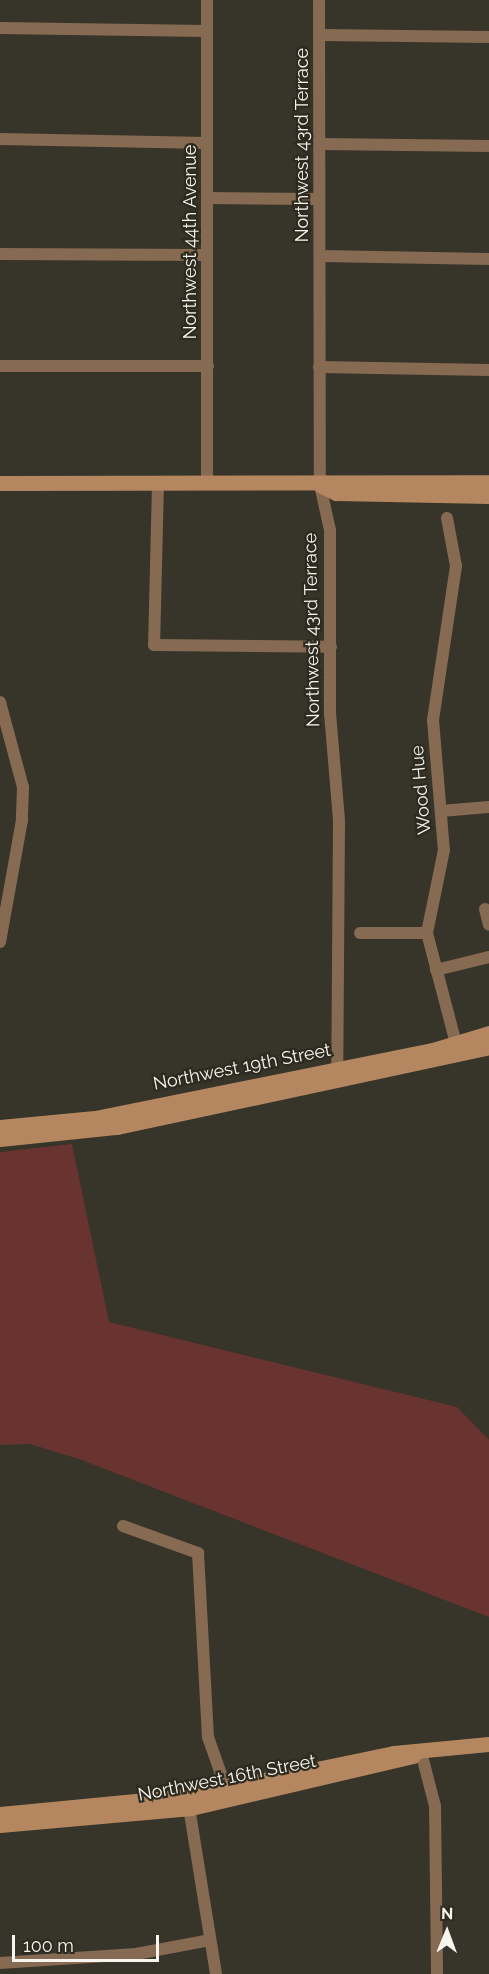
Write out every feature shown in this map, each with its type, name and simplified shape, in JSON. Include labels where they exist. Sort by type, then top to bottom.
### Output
[{"type":"street","name":"Northwest 44th Avenue","points":[[207,0],[207,484]]},
{"type":"street","name":"Northwest 43rd Terrace","points":[[320,0],[320,485],[330,530],[331,647],[339,820],[336,1074]]},
{"type":"street","points":[[0,28],[207,31]]},
{"type":"street","points":[[320,35],[489,37]]},
{"type":"street","points":[[0,139],[207,143]]},
{"type":"street","points":[[321,144],[489,146]]},
{"type":"street","points":[[207,198],[319,199]]},
{"type":"street","points":[[0,254],[207,255]]},
{"type":"street","points":[[321,256],[489,259]]},
{"type":"street","points":[[0,366],[208,366]]},
{"type":"street","points":[[320,367],[489,370]]},
{"type":"street","points":[[0,483],[320,485],[336,480],[489,482]]},
{"type":"street","points":[[158,484],[154,645],[331,647]]},
{"type":"street","points":[[320,485],[336,494],[489,496]]},
{"type":"street","name":"Wood Hue","points":[[447,518],[456,566],[433,705],[444,850],[427,933],[457,1049]]},
{"type":"street","points":[[0,702],[23,787],[22,820],[0,942]]},
{"type":"street","points":[[441,811],[489,807]]},
{"type":"street","points":[[485,909],[489,925]]},
{"type":"street","points":[[360,933],[427,933]]},
{"type":"street","points":[[436,970],[489,957]]},
{"type":"street","name":"Northwest 19th Street","points":[[457,1049],[489,1034]]},
{"type":"street","name":"Northwest 19th Street","points":[[0,1140],[96,1124],[457,1049],[489,1047]]},
{"type":"street","name":"Northwest 19th Street","points":[[0,1127],[96,1124]]},
{"type":"street","points":[[123,1526],[198,1553],[208,1737],[228,1794]]},
{"type":"street","name":"Northwest 16th Street","points":[[0,1825],[189,1802],[421,1752],[489,1744]]},
{"type":"street","points":[[421,1752],[435,1806],[437,1974]]},
{"type":"street","points":[[189,1802],[216,1974]]},
{"type":"street","name":"Northwest 16th Street","points":[[0,1814],[189,1802]]},
{"type":"street","points":[[0,1963],[136,1954],[210,1940]]},
{"type":"shaded area","points":[[72,1144],[109,1322],[457,1407],[489,1440],[489,1617],[79,1459],[30,1444],[0,1445],[0,1152]]}]
